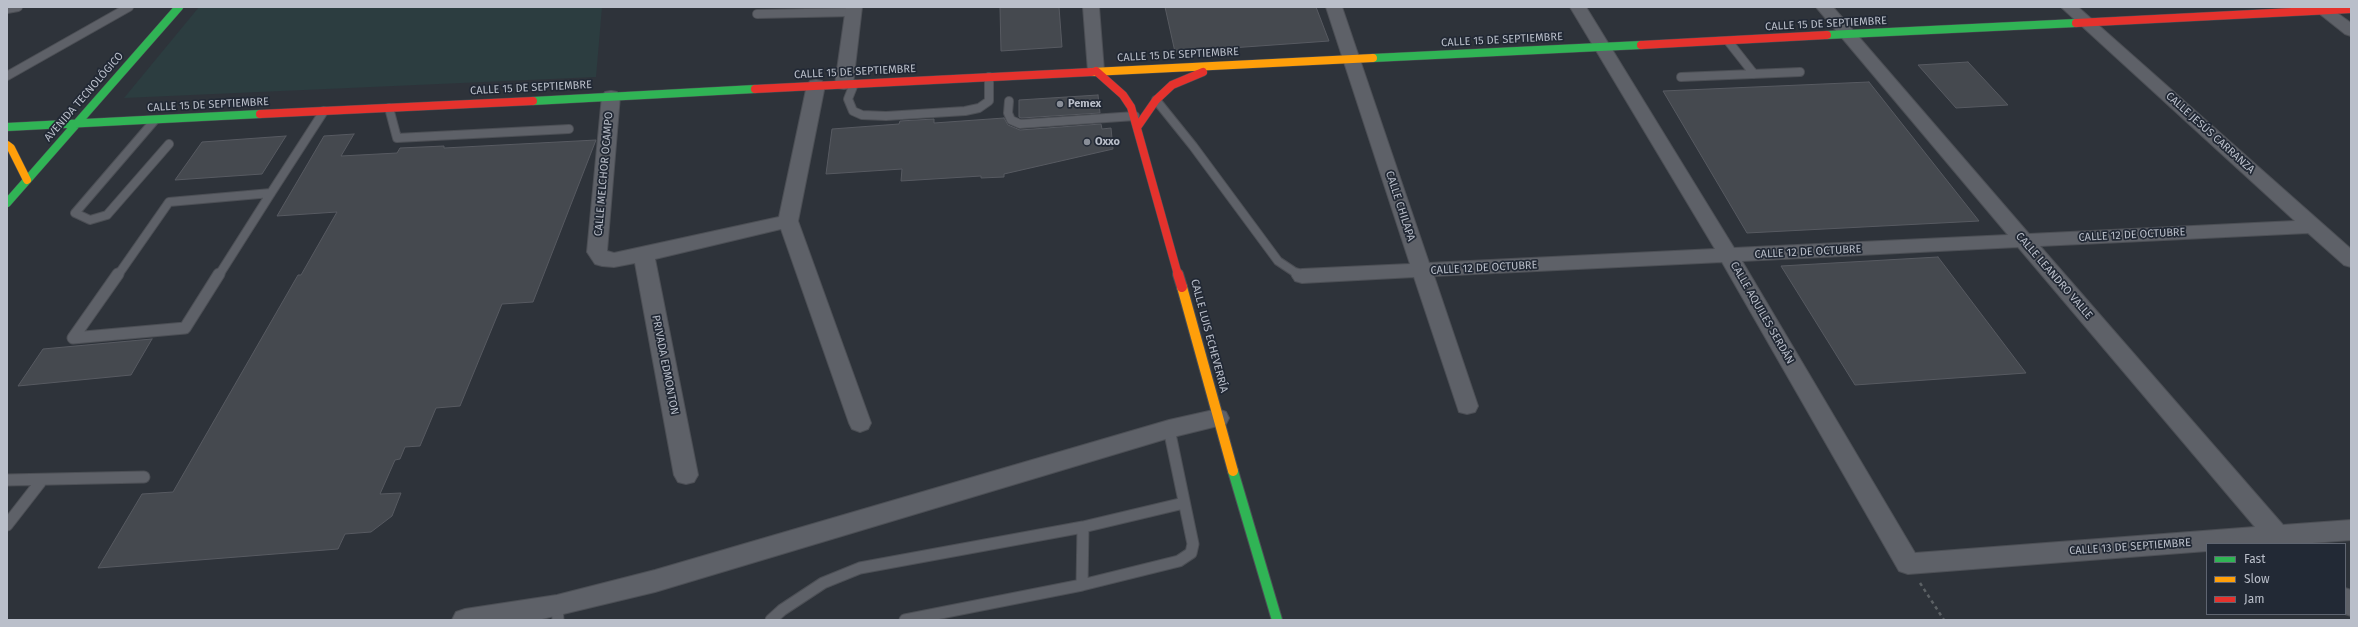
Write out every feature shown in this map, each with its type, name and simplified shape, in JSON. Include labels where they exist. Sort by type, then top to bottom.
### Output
[{"type":"street","name":"AVENIDA TECNOLÓGICO","points":[[7,202],[78,124],[179,7]]},
{"type":"street","points":[[1091,7],[1096,71]]},
{"type":"street","name":"CALLE CHILAPA","points":[[1334,7],[1467,406]]},
{"type":"street","name":"CALLE AQUILES SERDÁN","points":[[1578,7],[1601,47],[1730,256],[1886,529],[1908,564]]},
{"type":"street","name":"CALLE LEANDRO VALLE","points":[[1824,7],[2023,241],[2243,494],[2280,540]]},
{"type":"street","name":"CALLE JESÚS CARRANZA","points":[[2069,7],[2351,260]]},
{"type":"street","points":[[849,84],[854,9]]},
{"type":"street","name":"CALLE 15 DE SEPTIEMBRE","points":[[7,127],[1096,71],[2087,24],[2321,9],[2351,9]]},
{"type":"street","points":[[2321,9],[2351,31]]},
{"type":"street","points":[[1138,126],[1156,100],[1172,85],[1226,65]]},
{"type":"street","name":"CALLE LUIS ECHEVERRÍA","points":[[1096,71],[1122,95],[1131,107],[1135,116],[1218,418],[1277,620]]},
{"type":"street","points":[[816,86],[788,221],[860,423]]},
{"type":"street","name":"CALLE MELCHOR OCAMPO","points":[[610,96],[597,252],[602,258],[614,260],[644,255]]},
{"type":"street","points":[[7,146],[11,148],[27,180]]},
{"type":"street","points":[[644,255],[788,221]]},
{"type":"street","name":"CALLE 12 DE OCTUBRE","points":[[1302,276],[2314,226]]},
{"type":"street","name":"PRIVADA EDMONTON","points":[[644,255],[686,475]]},
{"type":"street","points":[[465,620],[558,613],[655,582],[1169,429],[1218,418]]},
{"type":"street","name":"CALLE 13 DE SEPTIEMBRE","points":[[2234,543],[2280,540],[2351,530]]},
{"type":"street","name":"CALLE 13 DE SEPTIEMBRE","points":[[1908,564],[2206,545]]},
{"type":"lane","points":[[7,9],[18,7]]},
{"type":"lane","points":[[7,76],[129,7]]},
{"type":"lane","points":[[757,14],[854,9]]},
{"type":"lane","points":[[1728,41],[1754,74]]},
{"type":"lane","points":[[1681,77],[1800,72]]},
{"type":"lane","points":[[849,84],[848,99],[853,111],[862,115],[886,116],[965,111],[979,108],[989,101],[989,77]]},
{"type":"lane","points":[[1156,100],[1193,146],[1278,261],[1289,270],[1302,276]]},
{"type":"lane","points":[[1009,101],[1008,113],[1011,120],[1020,124],[1135,116]]},
{"type":"lane","points":[[389,108],[397,138],[569,129]]},
{"type":"lane","points":[[271,193],[169,202],[73,338],[185,328],[324,111]]},
{"type":"lane","points":[[155,120],[75,213],[90,220],[107,215],[169,144]]},
{"type":"lane","points":[[905,620],[1082,585],[1179,561],[1191,554],[1193,544],[1169,429]]},
{"type":"lane","points":[[7,480],[144,477]]},
{"type":"lane","points":[[7,525],[42,480]]},
{"type":"lane","points":[[772,620],[782,610],[823,583],[860,568],[1083,527],[1184,503]]},
{"type":"lane","points":[[1082,585],[1083,527]]},
{"type":"path","points":[[1908,564],[1944,620]]},
{"type":"shaded area","points":[[199,7],[602,7],[596,77],[124,98]]},
{"type":"building","points":[[1000,7],[1059,7],[1062,47],[1001,51]]},
{"type":"building","points":[[1165,7],[1316,7],[1329,41],[1175,52]]},
{"type":"building","points":[[1968,62],[2008,105],[1956,108],[1918,65]]},
{"type":"building","points":[[1869,82],[1979,221],[1747,233],[1663,91]]},
{"type":"building","points":[[1098,95],[1100,113],[1019,117],[1019,100]]},
{"type":"building","points":[[1004,118],[1008,125],[1020,130],[1101,124],[1102,129],[1111,128],[1113,149],[1004,174],[1004,177],[981,178],[981,176],[901,181],[902,169],[826,174],[832,129],[899,124],[900,121],[934,119],[934,123]]},
{"type":"building","points":[[354,134],[341,156],[397,153],[400,148],[444,146],[444,148],[596,140],[533,302],[502,304],[460,406],[436,408],[420,446],[405,447],[400,459],[395,460],[380,494],[401,493],[392,516],[371,532],[345,534],[338,549],[98,568],[142,494],[173,492],[298,275],[301,275],[337,212],[277,216],[324,136]]},
{"type":"building","points":[[286,136],[262,174],[175,180],[202,142]]},
{"type":"building","points":[[1938,257],[2026,373],[1855,385],[1781,266]]},
{"type":"building","points":[[152,339],[131,375],[18,386],[43,349]]},
{"type":"traffic: fast","points":[[7,203],[179,7]]},
{"type":"traffic: fast","points":[[1827,35],[2076,23]]},
{"type":"traffic: fast","points":[[1373,58],[1641,45]]},
{"type":"traffic: fast","points":[[533,101],[755,89]]},
{"type":"traffic: fast","points":[[7,127],[260,114]]},
{"type":"traffic: fast","points":[[1233,471],[1277,620]]},
{"type":"traffic: slow","points":[[1092,72],[1373,58]]},
{"type":"traffic: slow","points":[[7,145],[11,148],[27,180]]},
{"type":"traffic: slow","points":[[1182,287],[1233,471]]},
{"type":"traffic: jam","points":[[2076,23],[2351,9]]},
{"type":"traffic: jam","points":[[1641,45],[1827,35]]},
{"type":"traffic: jam","points":[[1096,71],[1123,95],[1131,107],[1182,287]]},
{"type":"traffic: jam","points":[[755,89],[1092,72]]},
{"type":"traffic: jam","points":[[1138,126],[1156,100],[1172,85],[1203,72]]},
{"type":"traffic: jam","points":[[260,114],[533,101]]},
{"type":"place","name":"Pemex","points":[[1060,104]]},
{"type":"place","name":"Oxxo","points":[[1087,142]]}]
